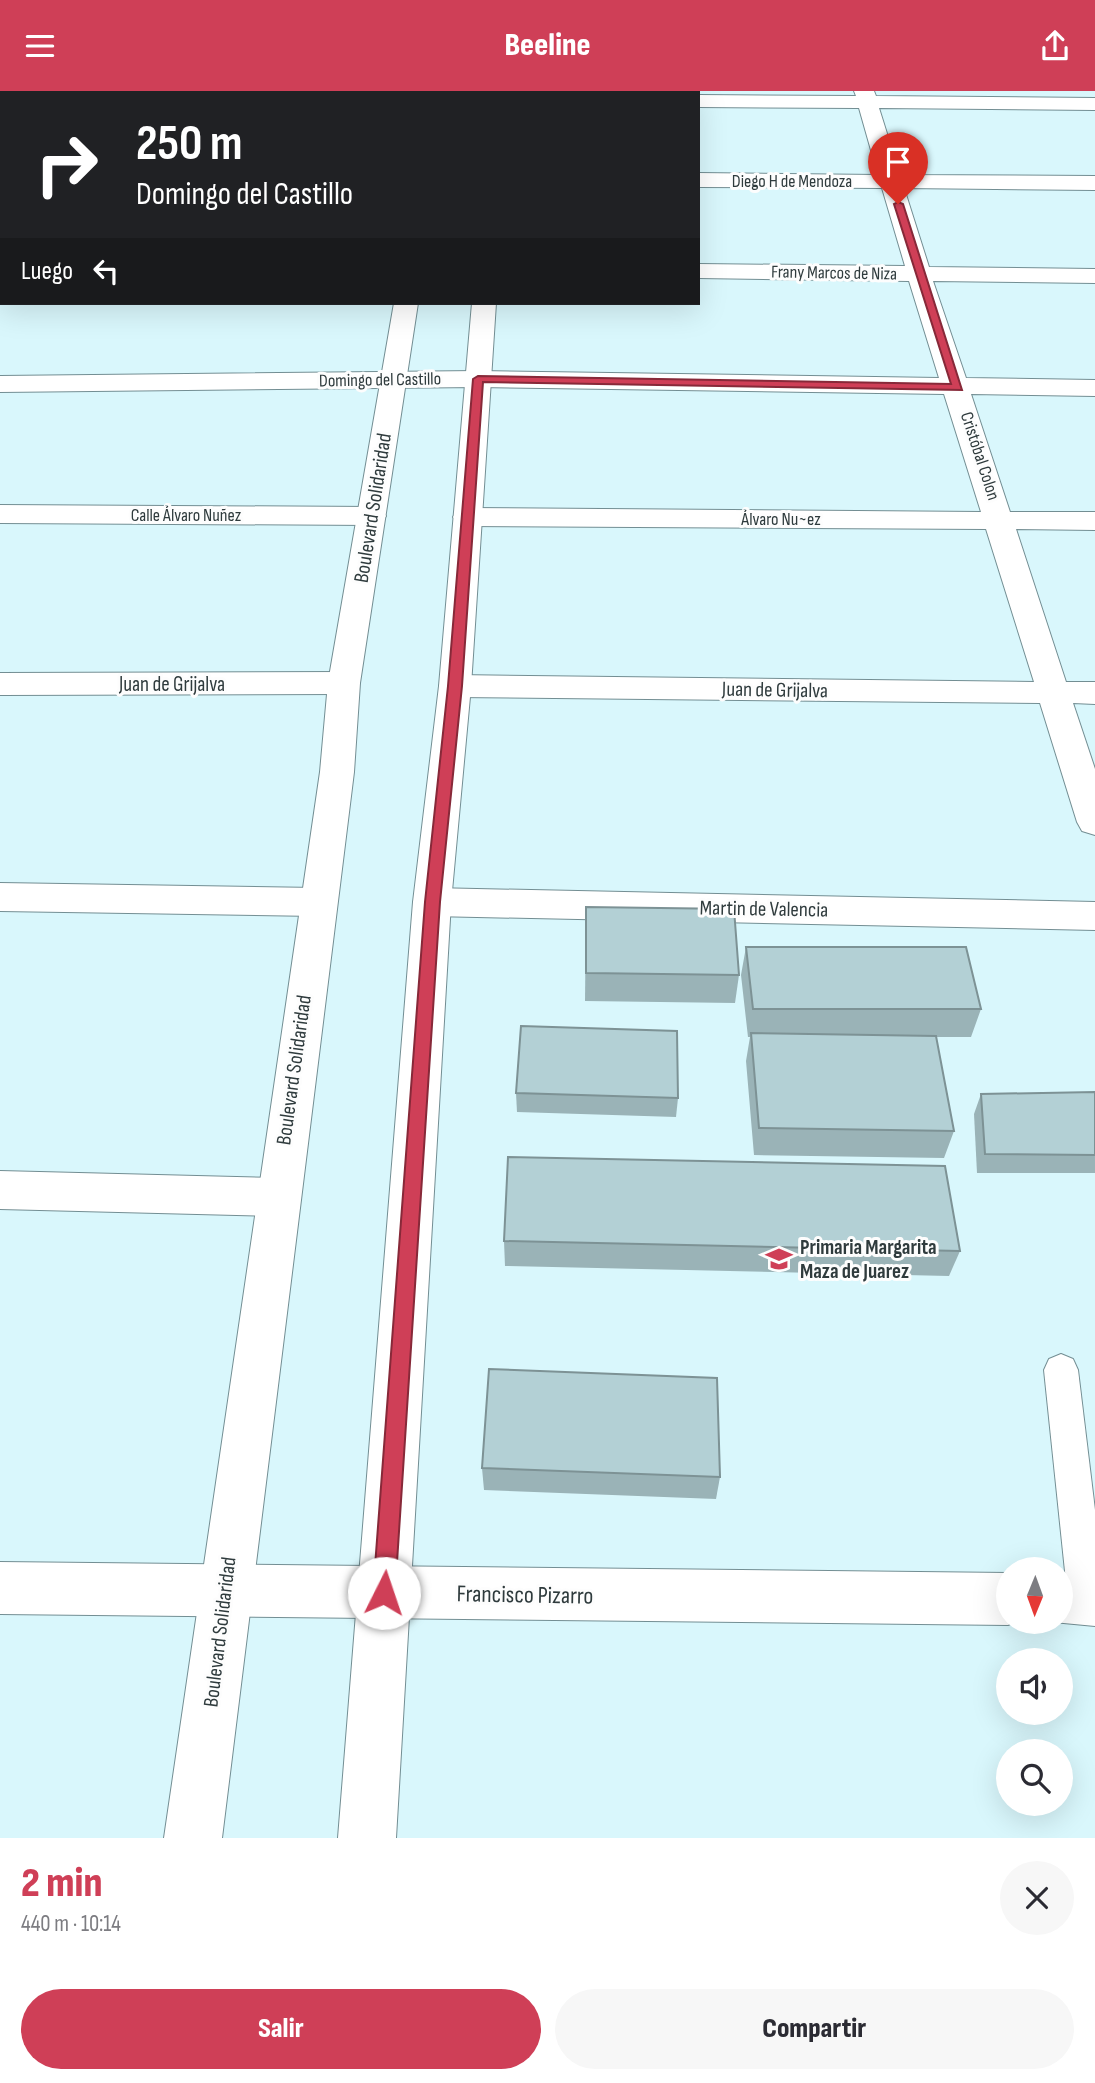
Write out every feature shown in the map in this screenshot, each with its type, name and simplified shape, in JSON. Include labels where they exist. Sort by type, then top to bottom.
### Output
[{"type":"street","points":[[700,101],[866,97],[1095,104]]},
{"type":"street","name":"Cristóbal Colon","points":[[866,97],[919,274],[1001,521],[1095,822]]},
{"type":"street","name":"Diego H de Mendoza","points":[[700,180],[1095,183]]},
{"type":"street","name":"Frany Marcos de Niza","points":[[700,271],[1095,276]]},
{"type":"street","name":"Boulevard Solidaridad","points":[[193,1838],[317,902],[337,772],[344,683],[406,305]]},
{"type":"street","points":[[367,1838],[432,902],[455,686],[484,305]]},
{"type":"street","name":"Domingo del Castillo","points":[[0,384],[478,379],[1095,389]]},
{"type":"street","name":"Calle Álvaro Nuñez","points":[[0,514],[372,516]]},
{"type":"street","name":"Álvaro Nu~ez","points":[[467,517],[1095,521]]},
{"type":"street","name":"Juan de Grijalva","points":[[0,684],[344,683]]},
{"type":"street","name":"Juan de Grijalva","points":[[455,686],[1095,693]]},
{"type":"street","points":[[0,897],[317,902]]},
{"type":"street","name":"Martin de Valencia","points":[[432,902],[1095,916]]},
{"type":"street","points":[[0,1190],[278,1197]]},
{"type":"street","name":"Francisco Pizarro","points":[[0,1588],[996,1599]]},
{"type":"lane","points":[[1061,1370],[1081,1599]]},
{"type":"building","points":[[586,907],[734,909],[739,975],[586,973]]},
{"type":"building","points":[[746,947],[966,947],[981,1009],[753,1009]]},
{"type":"building","points":[[521,1026],[677,1031],[678,1098],[516,1093]]},
{"type":"building","points":[[751,1033],[936,1036],[954,1131],[759,1128]]},
{"type":"building","points":[[1095,1092],[1095,1155],[985,1154],[981,1094]]},
{"type":"building","points":[[508,1157],[945,1166],[960,1251],[504,1241]]},
{"type":"building","points":[[489,1369],[717,1378],[720,1477],[482,1468]]},
{"type":"place","name":"Primaria Margarita Maza de Juarez","points":[[779,1259]]},
{"type":"route","points":[[384,1593],[432,902],[455,686],[478,379],[958,388],[898,204]]}]
